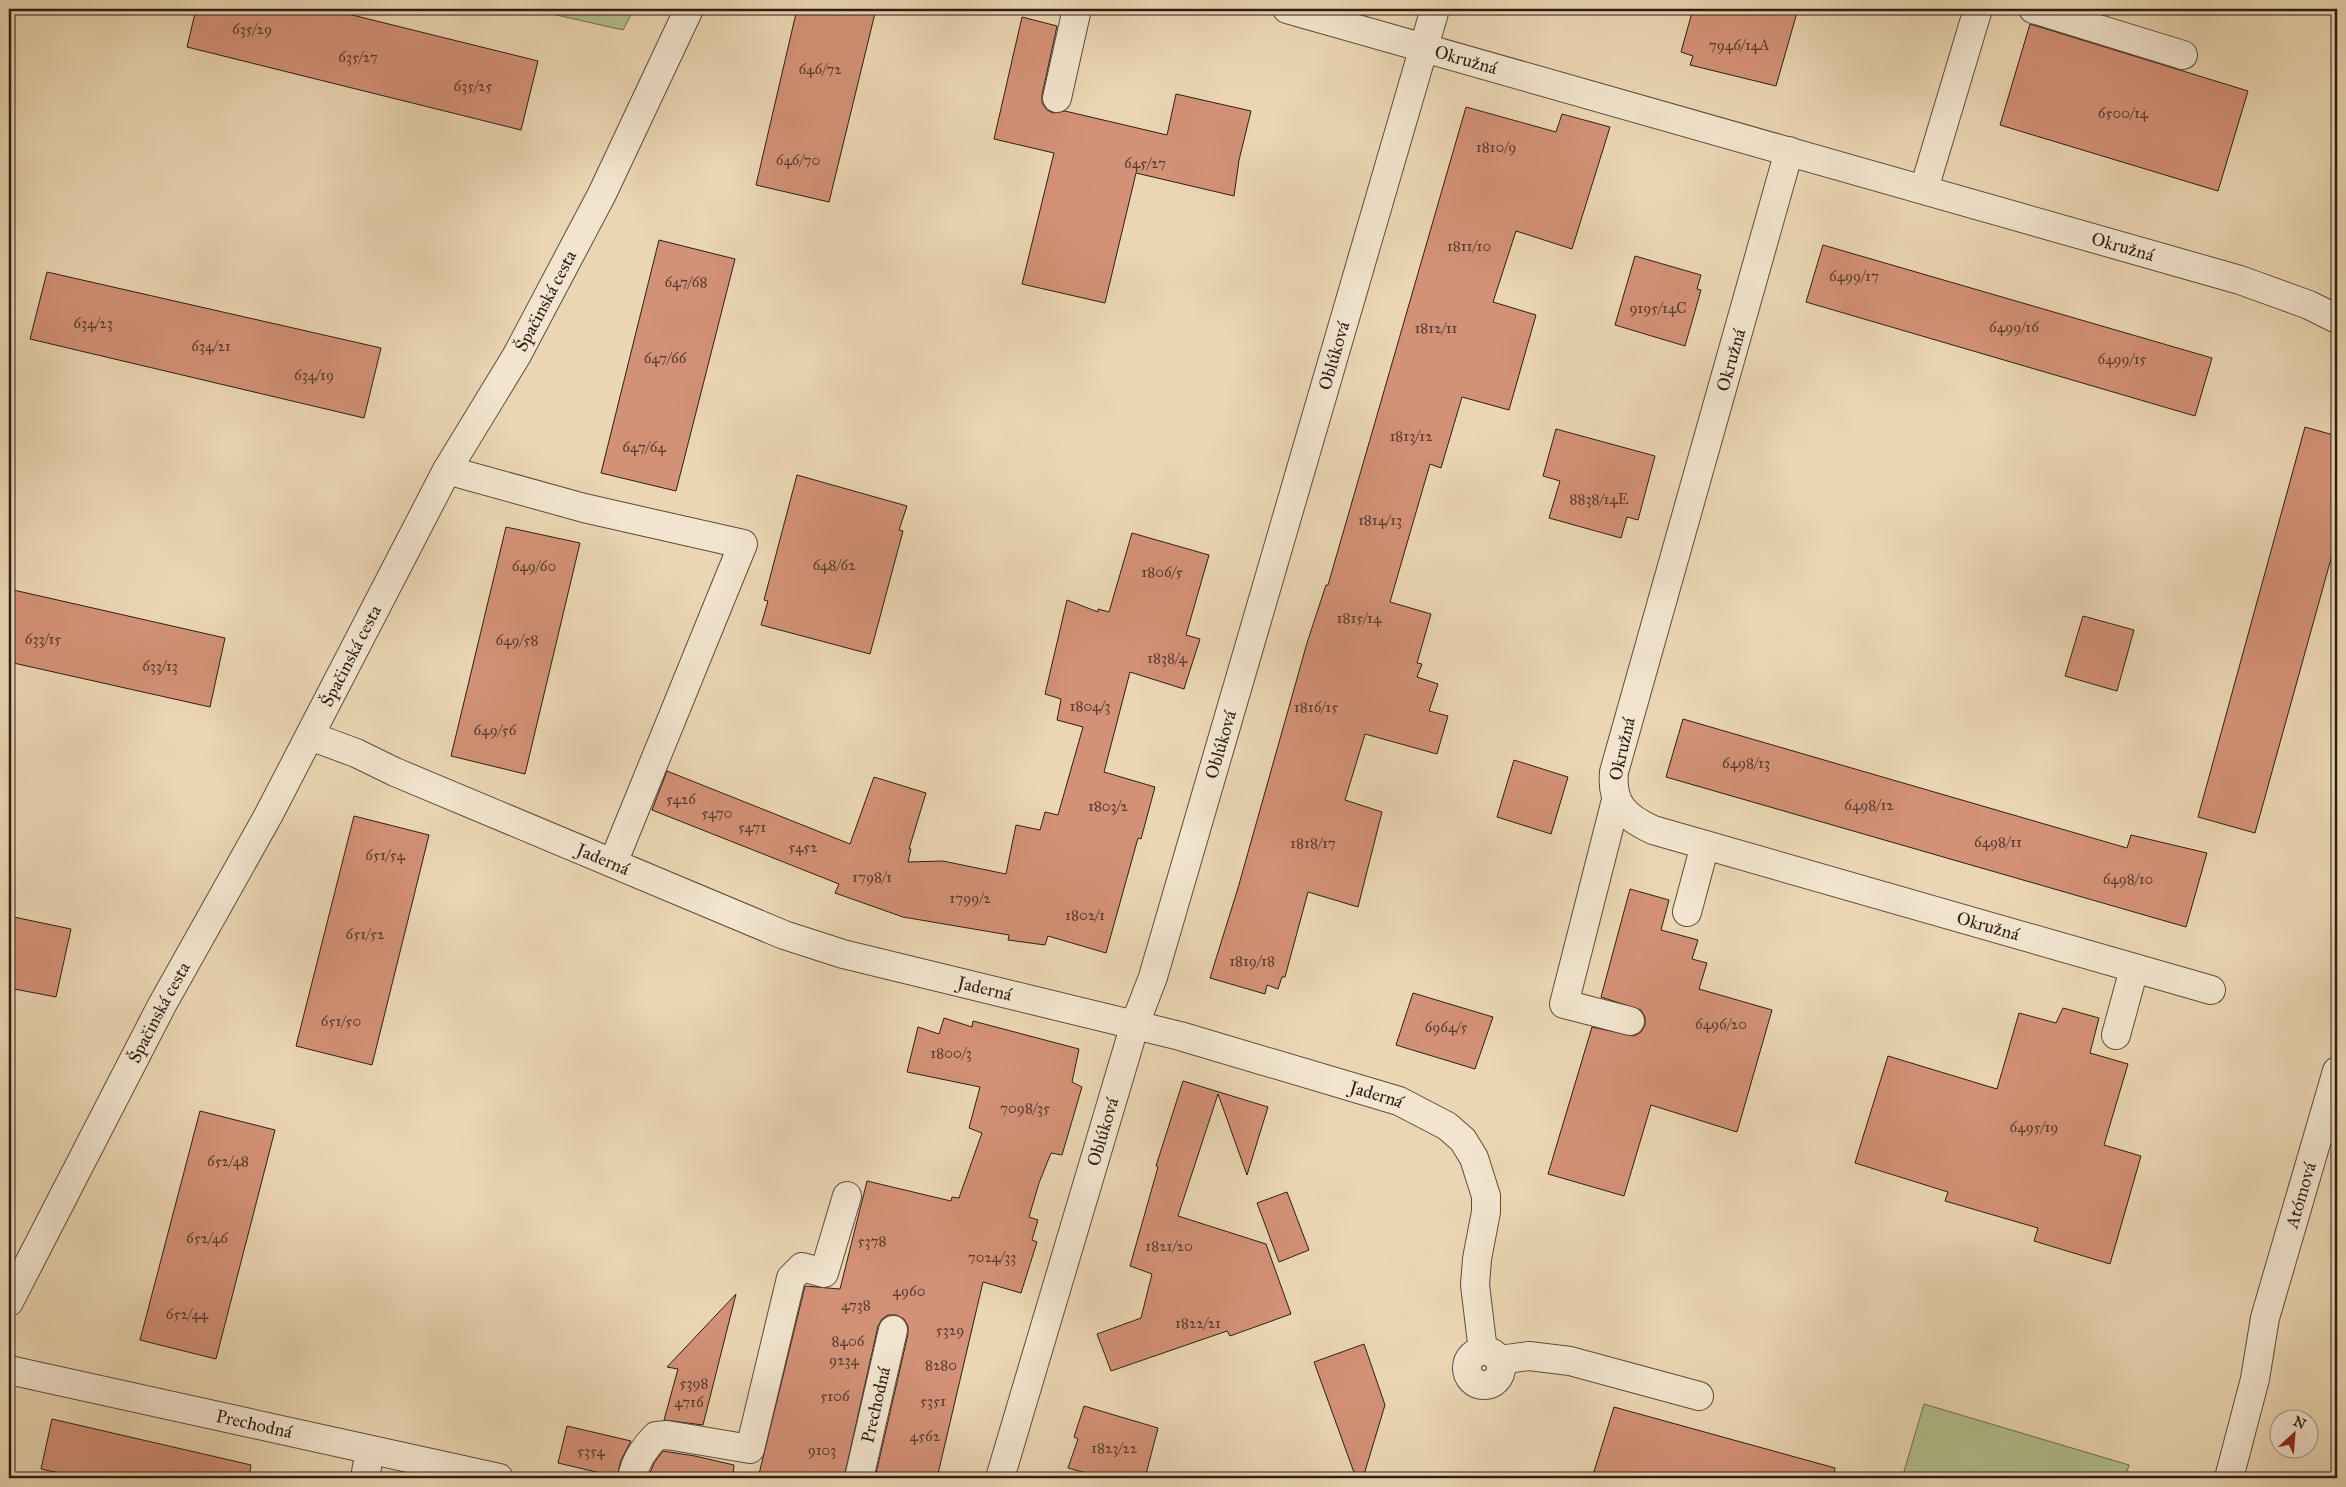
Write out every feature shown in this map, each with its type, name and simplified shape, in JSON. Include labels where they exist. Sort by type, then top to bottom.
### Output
[{"type":"street","name":"Špačinská cesta","points":[[9,1302],[162,1005],[268,816],[447,470],[517,355],[602,194],[690,9]]},
{"type":"street","points":[[1057,98],[1077,9]]},
{"type":"street","name":"Okružná","points":[[1287,9],[1424,46],[2240,280],[2309,305],[2337,319]]},
{"type":"street","name":"Oblúková","points":[[1000,1478],[1135,1024],[1153,977],[1435,9]]},
{"type":"street","points":[[1924,190],[1978,9]]},
{"type":"street","points":[[2032,9],[2183,56]]},
{"type":"street","name":"Okružná","points":[[1789,152],[1614,772],[1612,787],[1616,800],[1626,813],[1638,823],[1705,845],[2211,990]]},
{"type":"street","points":[[447,470],[584,508],[743,544],[613,863]]},
{"type":"street","name":"Jaderná","points":[[310,736],[356,753],[395,772],[784,935],[843,954],[1135,1024],[1399,1102],[1448,1126],[1463,1140],[1474,1158],[1486,1196],[1486,1212],[1477,1258],[1475,1284],[1481,1322],[1491,1355],[1529,1356],[1570,1361],[1699,1396]]},
{"type":"street","points":[[1616,800],[1564,1004],[1630,1021]]},
{"type":"street","points":[[1687,912],[1705,845]]},
{"type":"street","points":[[2116,1035],[2134,969]]},
{"type":"street","name":"Atómová","points":[[2229,1478],[2255,1379],[2265,1318],[2337,1070]]},
{"type":"street","points":[[632,1478],[634,1467],[641,1454],[656,1436],[667,1435],[750,1449],[791,1278],[802,1267],[824,1273],[847,1196]]},
{"type":"street","name":"Prechodná","points":[[859,1478],[893,1330]]},
{"type":"street","name":"Prechodná","points":[[9,1370],[499,1478]]},
{"type":"street","points":[[365,1478],[370,1450]]},
{"type":"green space","points":[[530,9],[634,9],[623,30]]},
{"type":"green space","points":[[1924,1404],[2129,1465],[2125,1478],[1902,1478]]},
{"type":"building","points":[[196,9],[328,9],[538,61],[521,130],[187,47]]},
{"type":"building","points":[[797,9],[876,9],[829,202],[756,185]]},
{"type":"building","points":[[1693,9],[1798,9],[1776,86],[1690,65],[1693,56],[1681,52]]},
{"type":"building","points":[[2085,9],[2109,9],[2107,15]]},
{"type":"building","points":[[1022,17],[1057,26],[1042,95],[1042,103],[1047,110],[1053,113],[1065,111],[1167,135],[1176,94],[1251,111],[1239,160],[1234,196],[1136,173],[1105,303],[1022,284],[1054,153],[994,139]]},
{"type":"building","points":[[2030,24],[2248,91],[2218,191],[2000,125]]},
{"type":"building","points":[[1466,107],[1556,132],[1562,114],[1610,127],[1572,249],[1516,231],[1493,302],[1536,315],[1509,410],[1462,397],[1441,468],[1430,464],[1390,602],[1431,614],[1417,663],[1422,664],[1417,677],[1438,684],[1429,711],[1448,716],[1437,754],[1365,734],[1345,800],[1382,812],[1358,907],[1308,892],[1285,977],[1282,977],[1278,989],[1267,985],[1265,994],[1210,978],[1238,888],[1307,643],[1326,585],[1328,585]]},
{"type":"building","points":[[659,240],[735,259],[676,491],[601,473]]},
{"type":"building","points":[[1823,245],[2212,358],[2195,416],[1806,302]]},
{"type":"building","points":[[1635,256],[1701,275],[1697,289],[1701,290],[1685,346],[1615,325]]},
{"type":"building","points":[[47,272],[381,348],[364,418],[30,339]]},
{"type":"building","points":[[2305,427],[2337,436],[2337,537],[2255,833],[2198,817]]},
{"type":"building","points":[[1556,429],[1655,456],[1638,520],[1627,517],[1621,538],[1549,518],[1560,481],[1543,476]]},
{"type":"building","points":[[797,475],[907,506],[899,530],[903,531],[870,654],[761,625],[768,601],[764,600]]},
{"type":"building","points":[[506,527],[580,543],[525,774],[451,756]]},
{"type":"building","points":[[1132,533],[1209,555],[1186,635],[1200,639],[1184,689],[1130,672],[1104,772],[1155,787],[1141,839],[1138,838],[1106,953],[1048,936],[1045,945],[1008,940],[1009,935],[903,917],[835,893],[839,884],[652,810],[667,771],[850,844],[874,777],[926,793],[909,849],[911,849],[908,862],[943,861],[1006,874],[1016,825],[1040,830],[1045,812],[1058,815],[1083,727],[1057,720],[1061,699],[1045,694],[1067,600],[1098,612],[1098,609],[1109,612]]},
{"type":"building","points":[[9,589],[225,638],[210,707],[9,662]]},
{"type":"building","points":[[2083,616],[2134,630],[2117,691],[2065,676]]},
{"type":"building","points":[[1683,719],[2127,848],[2131,835],[2207,853],[2186,927],[1666,777]]},
{"type":"building","points":[[1514,760],[1568,777],[1551,834],[1497,817]]},
{"type":"building","points":[[354,816],[429,835],[372,1065],[296,1046]]},
{"type":"building","points":[[1630,889],[1669,900],[1661,930],[1698,940],[1692,959],[1707,963],[1699,989],[1772,1010],[1737,1132],[1651,1105],[1624,1196],[1548,1174],[1592,1027],[1634,1036],[1641,1032],[1645,1025],[1645,1017],[1641,1010],[1601,997]]},
{"type":"building","points":[[9,916],[71,929],[56,997],[9,988]]},
{"type":"building","points":[[1413,993],[1493,1017],[1475,1069],[1396,1045]]},
{"type":"building","points":[[2063,1008],[2099,1018],[2090,1053],[2128,1064],[2104,1145],[2141,1156],[2110,1264],[2034,1241],[2038,1228],[1945,1201],[1948,1192],[1855,1163],[1888,1056],[1997,1089],[2019,1013],[2056,1023]]},
{"type":"building","points":[[944,1018],[972,1027],[973,1021],[1079,1049],[1072,1082],[1082,1087],[1062,1155],[1051,1153],[1039,1183],[1029,1217],[1038,1220],[1032,1240],[1037,1242],[1021,1293],[983,1282],[937,1478],[875,1478],[908,1334],[908,1326],[904,1319],[896,1315],[888,1315],[882,1319],[878,1326],[844,1478],[758,1478],[805,1286],[840,1289],[867,1181],[951,1201],[952,1197],[959,1198],[982,1133],[969,1128],[980,1087],[907,1072],[918,1027],[939,1034]]},
{"type":"building","points":[[1183,1081],[1268,1107],[1247,1175],[1218,1094],[1178,1216],[1266,1244],[1291,1314],[1230,1336],[1227,1331],[1111,1371],[1097,1334],[1141,1318],[1152,1274],[1130,1266],[1158,1167],[1156,1166]]},
{"type":"building","points":[[200,1111],[275,1130],[216,1359],[140,1340]]},
{"type":"building","points":[[1287,1192],[1309,1250],[1279,1262],[1257,1203]]},
{"type":"building","points":[[736,1294],[703,1425],[664,1420],[678,1369],[667,1367]]},
{"type":"building","points":[[1364,1344],[1385,1405],[1363,1478],[1356,1478],[1314,1362]]},
{"type":"building","points":[[1084,1406],[1158,1428],[1145,1478],[1104,1478],[1068,1468],[1078,1439],[1074,1437]]},
{"type":"building","points":[[1614,1407],[1835,1468],[1834,1478],[1592,1478]]},
{"type":"building","points":[[52,1419],[251,1465],[249,1478],[82,1478],[41,1469]]},
{"type":"building","points":[[567,1426],[631,1441],[621,1460],[617,1477],[558,1463]]},
{"type":"building","points":[[663,1451],[734,1465],[733,1478],[648,1478],[654,1463]]}]
